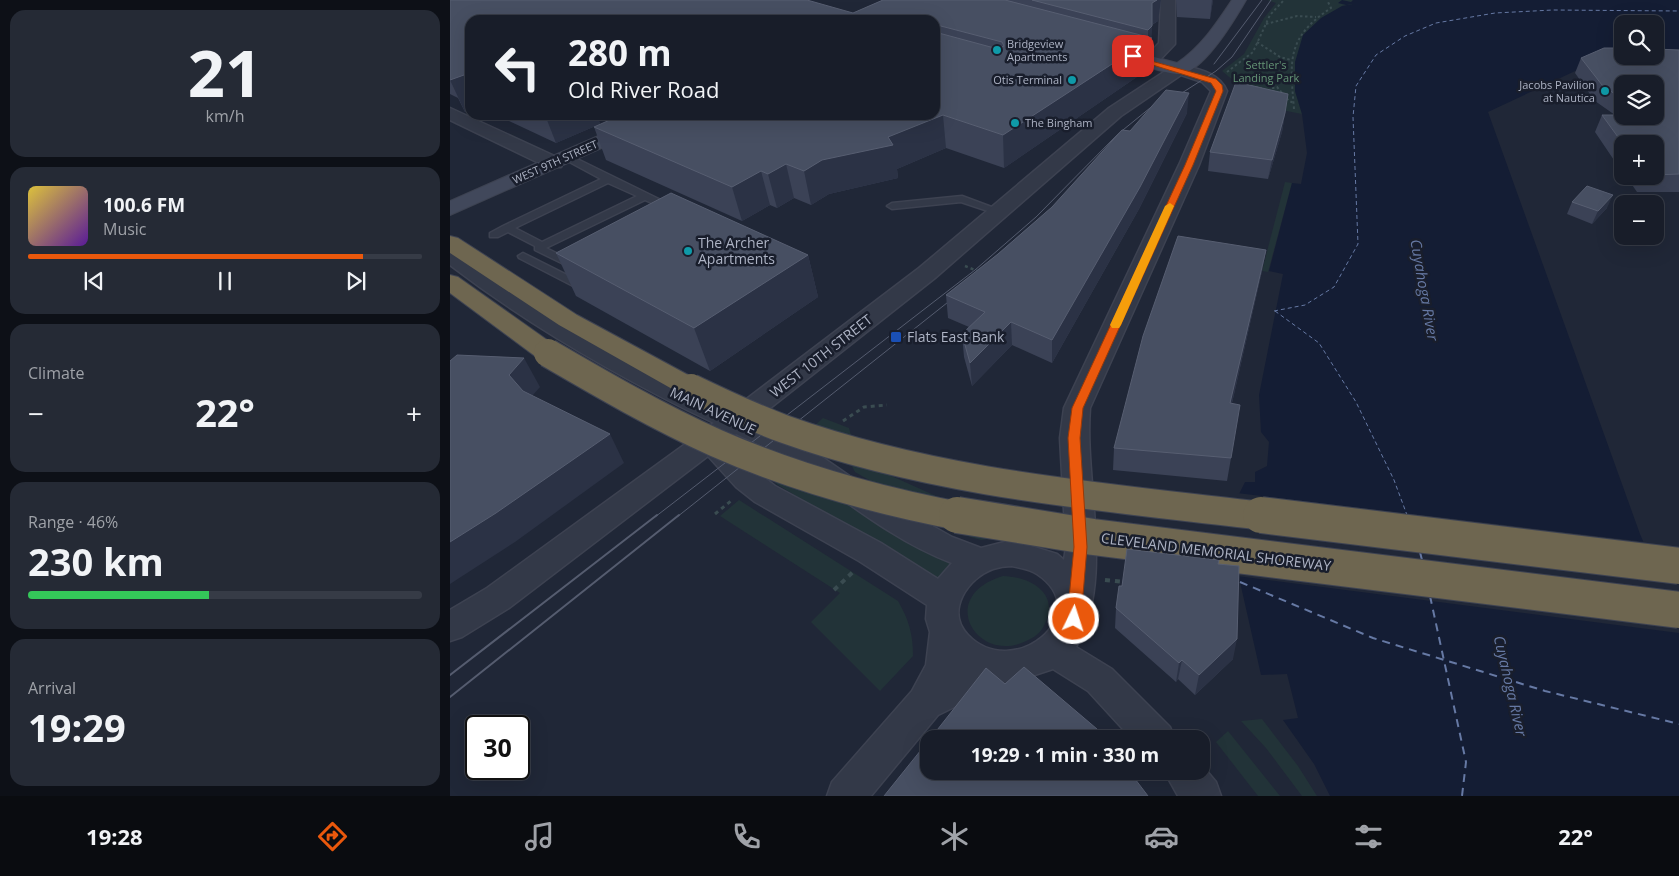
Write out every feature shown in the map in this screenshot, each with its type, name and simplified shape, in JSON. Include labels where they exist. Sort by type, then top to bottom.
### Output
[{"type":"highway","points":[[450,222],[509,262],[524,294],[577,326],[713,399],[816,439],[905,464],[990,481],[1074,493],[1679,566]]},
{"type":"highway","points":[[450,243],[509,262]]},
{"type":"highway","name":"CLEVELAND MEMORIAL SHOREWAY","points":[[450,282],[548,352],[624,399],[710,442],[816,480],[942,513],[1048,530],[1679,610]]},
{"type":"highway","points":[[450,306],[548,352]]},
{"type":"street","points":[[1150,61],[1167,44],[1168,0]]},
{"type":"street","points":[[1179,69],[1191,62],[1216,39],[1239,0]]},
{"type":"street","points":[[925,703],[982,676],[1035,661],[1053,651],[1067,636],[1086,591],[1081,547],[1074,438],[1078,408],[1189,165],[1219,91],[1218,85],[1214,81],[1179,69],[1098,47]]},
{"type":"street","name":"WEST 10TH STREET","points":[[450,627],[498,598],[734,422],[901,294],[1000,212],[1115,112],[1179,69]]},
{"type":"street","points":[[450,113],[465,119]]},
{"type":"street","points":[[467,120],[561,160]]},
{"type":"street","name":"WEST 9TH STREET","points":[[450,209],[650,120]]},
{"type":"street","name":"MAIN AVENUE","points":[[450,255],[496,290],[651,381],[789,448],[864,500],[941,546],[979,560]]},
{"type":"street","name":"MAIN AVENUE","points":[[450,275],[493,307],[675,415],[710,440],[746,479],[765,494],[883,560],[944,599]]},
{"type":"street","points":[[1029,555],[1056,544],[1074,527],[1080,510]]},
{"type":"street","points":[[1014,666],[993,666],[973,659],[957,648],[947,633],[942,616],[944,599],[951,584],[963,570],[979,560],[995,555],[1012,553],[1029,555],[1045,561],[1060,571],[1070,585],[1086,591]]},
{"type":"street","points":[[846,796],[925,703],[943,667],[947,633]]},
{"type":"street","points":[[1053,651],[1100,680],[1149,730]]},
{"type":"street","points":[[1190,780],[1202,796]]},
{"type":"lane","points":[[561,160],[608,179],[679,212],[663,220]]},
{"type":"lane","points":[[494,235],[608,179]]},
{"type":"lane","points":[[509,262],[644,196]]},
{"type":"lane","points":[[892,206],[962,199],[1000,212]]},
{"type":"lane","points":[[507,228],[574,266],[586,260]]},
{"type":"lane","points":[[509,262],[583,287]]},
{"type":"path","points":[[1224,74],[1253,52],[1265,24],[1284,0]]},
{"type":"path","points":[[1294,109],[1291,60],[1297,36],[1316,17],[1330,8],[1327,0]]},
{"type":"path","points":[[1265,24],[1297,16],[1316,17]]},
{"type":"path","points":[[1257,42],[1280,57],[1291,60]]},
{"type":"path","points":[[1240,84],[1261,88],[1262,92]]},
{"type":"path","points":[[1272,97],[1272,88],[1277,87],[1288,101],[1294,103]]},
{"type":"path","points":[[967,263],[965,266],[984,273]]},
{"type":"path","points":[[864,407],[887,406]]},
{"type":"path","points":[[715,514],[739,494]]},
{"type":"path","points":[[834,590],[858,567]]},
{"type":"path","points":[[1086,591],[1124,582]]},
{"type":"green space","name":"Settler's Landing Park","points":[[1267,0],[1353,0],[1352,5],[1342,6],[1295,91],[1302,114],[1235,101],[1241,87],[1222,71],[1244,54],[1264,18],[1276,3]]},
{"type":"green space","points":[[1285,182],[1292,183],[1268,272],[1262,271]]},
{"type":"green space","points":[[823,418],[849,428],[858,461],[965,509],[995,538],[981,540],[967,536],[855,472],[840,443],[812,428]]},
{"type":"green space","points":[[791,470],[953,563],[933,586],[896,558],[775,483]]},
{"type":"green space","points":[[739,500],[898,601],[910,627],[913,656],[880,691],[811,622],[840,593],[720,516]]},
{"type":"green space","points":[[1003,576],[1025,580],[1042,590],[1047,598],[1049,607],[1048,617],[1038,633],[1024,642],[1007,646],[991,643],[979,636],[970,624],[968,611],[971,598],[983,585]]},
{"type":"green space","points":[[1262,719],[1298,766],[1317,796],[1302,796],[1266,748],[1241,721]]},
{"type":"green space","points":[[1228,731],[1280,796],[1258,796],[1216,742]]},
{"type":"water","name":"Cuyahoga River","points":[[1342,0],[1351,2],[1353,0],[1679,0],[1679,49],[1664,49],[1664,15],[1614,15],[1614,53],[1488,112],[1640,534],[1679,625],[1679,796],[1330,796],[1314,764],[1283,720],[1298,718],[1287,674],[1261,675],[1240,582],[1238,496],[1245,482],[1255,482],[1255,472],[1267,466],[1269,442],[1261,432],[1259,395],[1283,274],[1269,271],[1292,183],[1301,184],[1307,153],[1302,114],[1295,91],[1295,62],[1303,35],[1321,18],[1342,6],[1353,4],[1338,3]]},
{"type":"pier","points":[[1237,493],[1646,542],[1679,618],[1679,633],[1237,576]]},
{"type":"building","points":[[450,0],[807,0],[853,13],[883,0],[1005,0],[1152,38],[1003,135],[943,115],[940,116],[940,33],[998,49],[1004,46],[1002,42],[940,26],[940,15],[465,15],[465,76],[450,80]]},
{"type":"building","points":[[1032,0],[1157,0],[1152,3],[1152,26],[1148,30]]},
{"type":"building","points":[[1604,48],[1614,48],[1614,65],[1664,65],[1664,49],[1679,50],[1679,174],[1664,175],[1664,135],[1616,135],[1602,115],[1614,115],[1614,125],[1664,125],[1664,75],[1614,75],[1614,93],[1602,85],[1581,58]]},
{"type":"building","points":[[1236,82],[1288,94],[1285,113],[1272,160],[1210,152]]},
{"type":"building","points":[[1166,90],[1189,93],[1140,187],[1052,340],[1011,322],[970,363],[962,334],[985,312],[946,295],[998,254],[1052,207],[1122,130],[1130,131]]},
{"type":"building","points":[[610,120],[930,120],[888,137],[893,145],[822,160],[804,171],[786,164],[768,174],[761,171],[732,187],[594,127]]},
{"type":"building","points":[[1587,186],[1613,195],[1598,211],[1572,202]]},
{"type":"building","points":[[671,193],[808,255],[694,328],[556,253]]},
{"type":"building","points":[[1178,236],[1266,250],[1230,403],[1240,405],[1231,458],[1114,448],[1143,336]]},
{"type":"building","points":[[457,355],[524,358],[509,375],[523,391],[610,434],[496,513],[450,542],[450,361]]},
{"type":"building","points":[[1127,549],[1219,560],[1218,564],[1239,566],[1237,639],[1199,675],[1182,660],[1179,663],[1116,608],[1119,586],[1122,586]]},
{"type":"building","points":[[1024,667],[1098,730],[937,730],[986,668],[1005,684]]},
{"type":"building","points":[[920,751],[920,780],[1136,780],[1148,796],[884,796]]},
{"type":"ferry route","points":[[1274,311],[1305,305],[1334,287],[1358,244],[1353,117],[1356,86],[1376,55],[1405,36],[1436,23],[1495,13],[1553,10],[1679,11]]},
{"type":"ferry route","points":[[1275,311],[1319,343],[1356,402],[1394,480],[1407,515]]},
{"type":"ferry route","points":[[1420,552],[1422,560]]},
{"type":"ferry route","points":[[1240,582],[1373,638],[1444,660]]},
{"type":"ferry route","points":[[1430,596],[1444,660]]},
{"type":"ferry route","points":[[1444,660],[1545,691],[1679,724]]},
{"type":"ferry route","points":[[1444,660],[1466,762],[1462,796]]},
{"type":"tram line","points":[[1214,64],[1262,0]]},
{"type":"tram line","points":[[1171,100],[1216,71],[1232,57],[1271,0]]},
{"type":"tram line","points":[[655,517],[975,270],[1036,217],[1118,134],[1166,95]]},
{"type":"tram line","points":[[677,517],[957,295]]},
{"type":"tram line","points":[[450,675],[657,515]]},
{"type":"tram line","points":[[450,697],[679,515]]},
{"type":"slow traffic","points":[[1115,325],[1170,206]]},
{"type":"place","name":"Bridgeview Apartments","points":[[997,50]]},
{"type":"place","name":"Otis Terminal","points":[[1072,80]]},
{"type":"place","name":"Jacobs Pavilion at Nautica","points":[[1605,91]]},
{"type":"place","name":"The Bingham","points":[[1015,123]]},
{"type":"place","name":"The Archer Apartments","points":[[688,251]]},
{"type":"place","name":"Flats East Bank","points":[[896,337]]},
{"type":"route","points":[[1074,619],[1081,547],[1074,438],[1078,408],[1189,165],[1219,91],[1218,85],[1214,81],[1133,56]]}]
